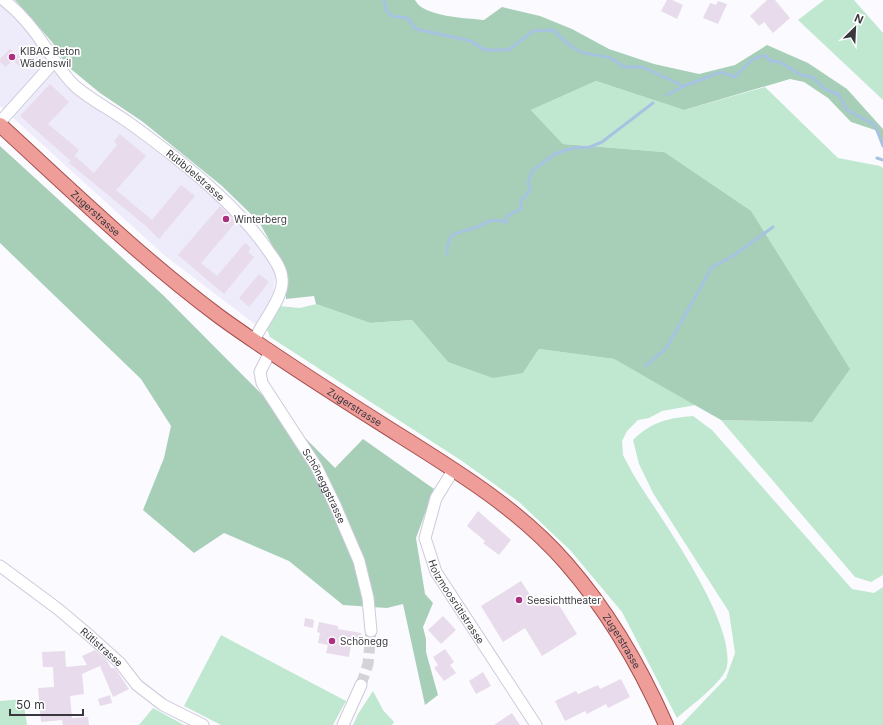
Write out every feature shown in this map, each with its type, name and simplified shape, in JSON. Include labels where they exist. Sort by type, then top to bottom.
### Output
[{"type":"main road","name":"Zugerstrasse","points":[[0,123],[126,240],[195,298],[270,352],[454,470],[508,510],[540,537],[565,562],[610,619],[644,678],[666,725]]},
{"type":"street","name":"Rütibüelstrasse","points":[[4,0],[15,9],[30,26],[54,62],[75,85],[174,158],[234,210],[256,234],[276,264],[282,279],[282,285],[276,302],[263,322],[254,340]]},
{"type":"street","points":[[0,123],[54,62]]},
{"type":"street","name":"Schöneggstrasse","points":[[270,352],[260,372],[262,383],[308,454],[335,505],[359,561],[368,598],[371,631]]},
{"type":"street","name":"Holzmoosrütistrasse","points":[[454,470],[436,498],[425,538],[436,572],[536,725]]},
{"type":"street","name":"Rütistrasse","points":[[0,566],[58,609],[90,636],[120,663],[137,685],[163,705],[203,725]]},
{"type":"street","points":[[343,725],[361,685]]},
{"type":"shaded area","points":[[0,4],[31,35],[65,82],[178,168],[241,222],[276,271],[272,299],[256,325],[164,255],[0,106]]},
{"type":"green space","points":[[15,0],[415,0],[420,6],[427,10],[446,16],[484,20],[502,7],[540,16],[572,29],[609,49],[654,64],[699,74],[735,65],[767,45],[808,63],[847,89],[883,129],[883,145],[875,130],[851,122],[828,98],[804,82],[790,79],[684,110],[596,81],[531,110],[563,144],[664,152],[751,211],[850,369],[812,422],[721,420],[614,359],[539,349],[523,373],[493,378],[448,362],[412,320],[370,323],[316,304],[314,296],[286,299],[286,270],[259,222],[222,186],[143,122],[100,93],[66,65],[52,42]]},
{"type":"green space","points":[[824,0],[854,0],[883,33],[883,100],[798,20]]},
{"type":"green space","points":[[596,81],[684,110],[765,87],[838,158],[880,166],[883,168],[883,575],[871,582],[855,577],[721,420],[812,422],[664,152],[563,144],[531,110]]},
{"type":"green space","points":[[0,146],[164,296],[335,468],[363,439],[434,489],[416,538],[425,594],[433,603],[423,627],[426,639],[426,652],[438,695],[425,705],[403,604],[387,608],[343,605],[289,561],[224,533],[194,553],[143,510],[164,458],[171,426],[141,379],[0,243]]},
{"type":"green space","points":[[316,304],[370,323],[412,320],[448,362],[523,373],[539,349],[614,359],[696,405],[662,411],[649,418],[638,420],[627,431],[622,441],[623,455],[633,474],[676,540],[707,595],[719,622],[726,646],[727,666],[720,679],[698,701],[677,718],[622,612],[570,550],[519,502],[462,461],[270,337],[266,327],[279,306],[300,308]]},
{"type":"green space","points":[[693,416],[712,430],[852,589],[874,593],[883,587],[883,725],[681,725],[726,678],[735,653],[729,612],[653,493],[639,464],[633,440],[646,429],[660,422]]},
{"type":"green space","points":[[221,635],[346,701],[333,725],[221,725],[184,706]]},
{"type":"green space","points":[[373,691],[383,710],[394,722],[392,725],[353,725],[358,714]]},
{"type":"green space","points":[[23,699],[27,725],[0,725],[0,701]]},
{"type":"green space","points":[[153,708],[184,725],[139,725]]},
{"type":"building","points":[[667,0],[672,0],[683,5],[677,19],[661,11]]},
{"type":"building","points":[[767,0],[775,0],[790,18],[773,33],[764,22],[759,26],[750,16]]},
{"type":"building","points":[[718,1],[727,4],[718,24],[703,18],[710,3],[716,5]]},
{"type":"building","name":"KIBAG Beton Wädenswil","points":[[10,49],[24,60],[19,66],[13,60],[6,67],[0,62],[0,59]]},
{"type":"building","points":[[50,84],[69,102],[48,124],[79,150],[71,161],[20,116]]},
{"type":"building","points":[[120,134],[146,156],[116,190],[152,220],[181,185],[195,196],[159,239],[146,226],[69,163],[75,156],[94,173],[117,145],[114,141]]},
{"type":"building","points":[[220,206],[236,222],[201,263],[217,276],[245,243],[251,248],[248,252],[254,257],[224,294],[178,255]]},
{"type":"building","points":[[259,274],[269,282],[249,307],[239,298]]},
{"type":"building","points":[[478,511],[511,540],[499,555],[483,543],[485,541],[467,526]]},
{"type":"building","points":[[521,581],[536,604],[552,594],[577,634],[542,656],[525,628],[503,642],[481,606]]},
{"type":"building","points":[[443,616],[456,630],[441,644],[428,630]]},
{"type":"building","points":[[305,618],[314,620],[313,628],[304,626]]},
{"type":"building","points":[[319,622],[338,626],[338,629],[361,633],[359,647],[351,645],[349,657],[326,653],[328,645],[318,643],[320,633],[317,632]]},
{"type":"building","points":[[445,649],[454,662],[450,665],[456,673],[444,681],[434,668],[438,665],[433,657]]},
{"type":"building","points":[[95,650],[107,661],[111,668],[115,668],[129,689],[113,697],[100,666],[82,674],[84,694],[70,696],[72,718],[88,717],[89,725],[63,725],[62,720],[41,722],[38,688],[54,687],[53,667],[43,667],[42,652],[65,651],[66,667],[87,665],[82,656]]},
{"type":"building","points":[[483,672],[491,686],[476,694],[469,681]]},
{"type":"building","points":[[621,679],[630,697],[608,708],[606,704],[587,714],[585,711],[565,721],[555,701],[576,691],[578,694],[598,685],[600,689]]},
{"type":"building","points":[[110,695],[112,703],[100,706],[98,699]]},
{"type":"building","points":[[512,713],[520,725],[494,725]]},
{"type":"waterway","points":[[384,0],[386,10],[392,16],[407,18],[416,29],[471,41],[485,50],[509,50],[533,31],[553,30],[570,46],[577,50],[613,59],[622,67],[642,67],[684,86]]},
{"type":"waterway","points":[[667,95],[684,86],[721,72],[735,77],[752,60],[761,56],[766,56],[770,61],[780,62],[801,75],[812,77],[825,89],[839,95],[847,110],[875,125],[883,146]]},
{"type":"waterway","points":[[447,254],[449,240],[454,234],[479,226],[491,220],[506,222],[507,216],[521,209],[521,201],[530,190],[528,182],[533,170],[555,154],[573,148],[590,147],[602,142],[653,103]]},
{"type":"waterway","points":[[877,158],[883,160]]},
{"type":"waterway","points":[[646,366],[667,347],[712,267],[730,258],[773,227]]},
{"type":"tunnel","points":[[361,685],[368,664],[371,631]]},
{"type":"place","name":"KIBAG Beton Wädenswil","points":[[12,57]]},
{"type":"place","name":"Winterberg","points":[[226,219]]},
{"type":"place","name":"Seesichttheater","points":[[519,600]]},
{"type":"place","name":"Schönegg","points":[[332,641]]}]
